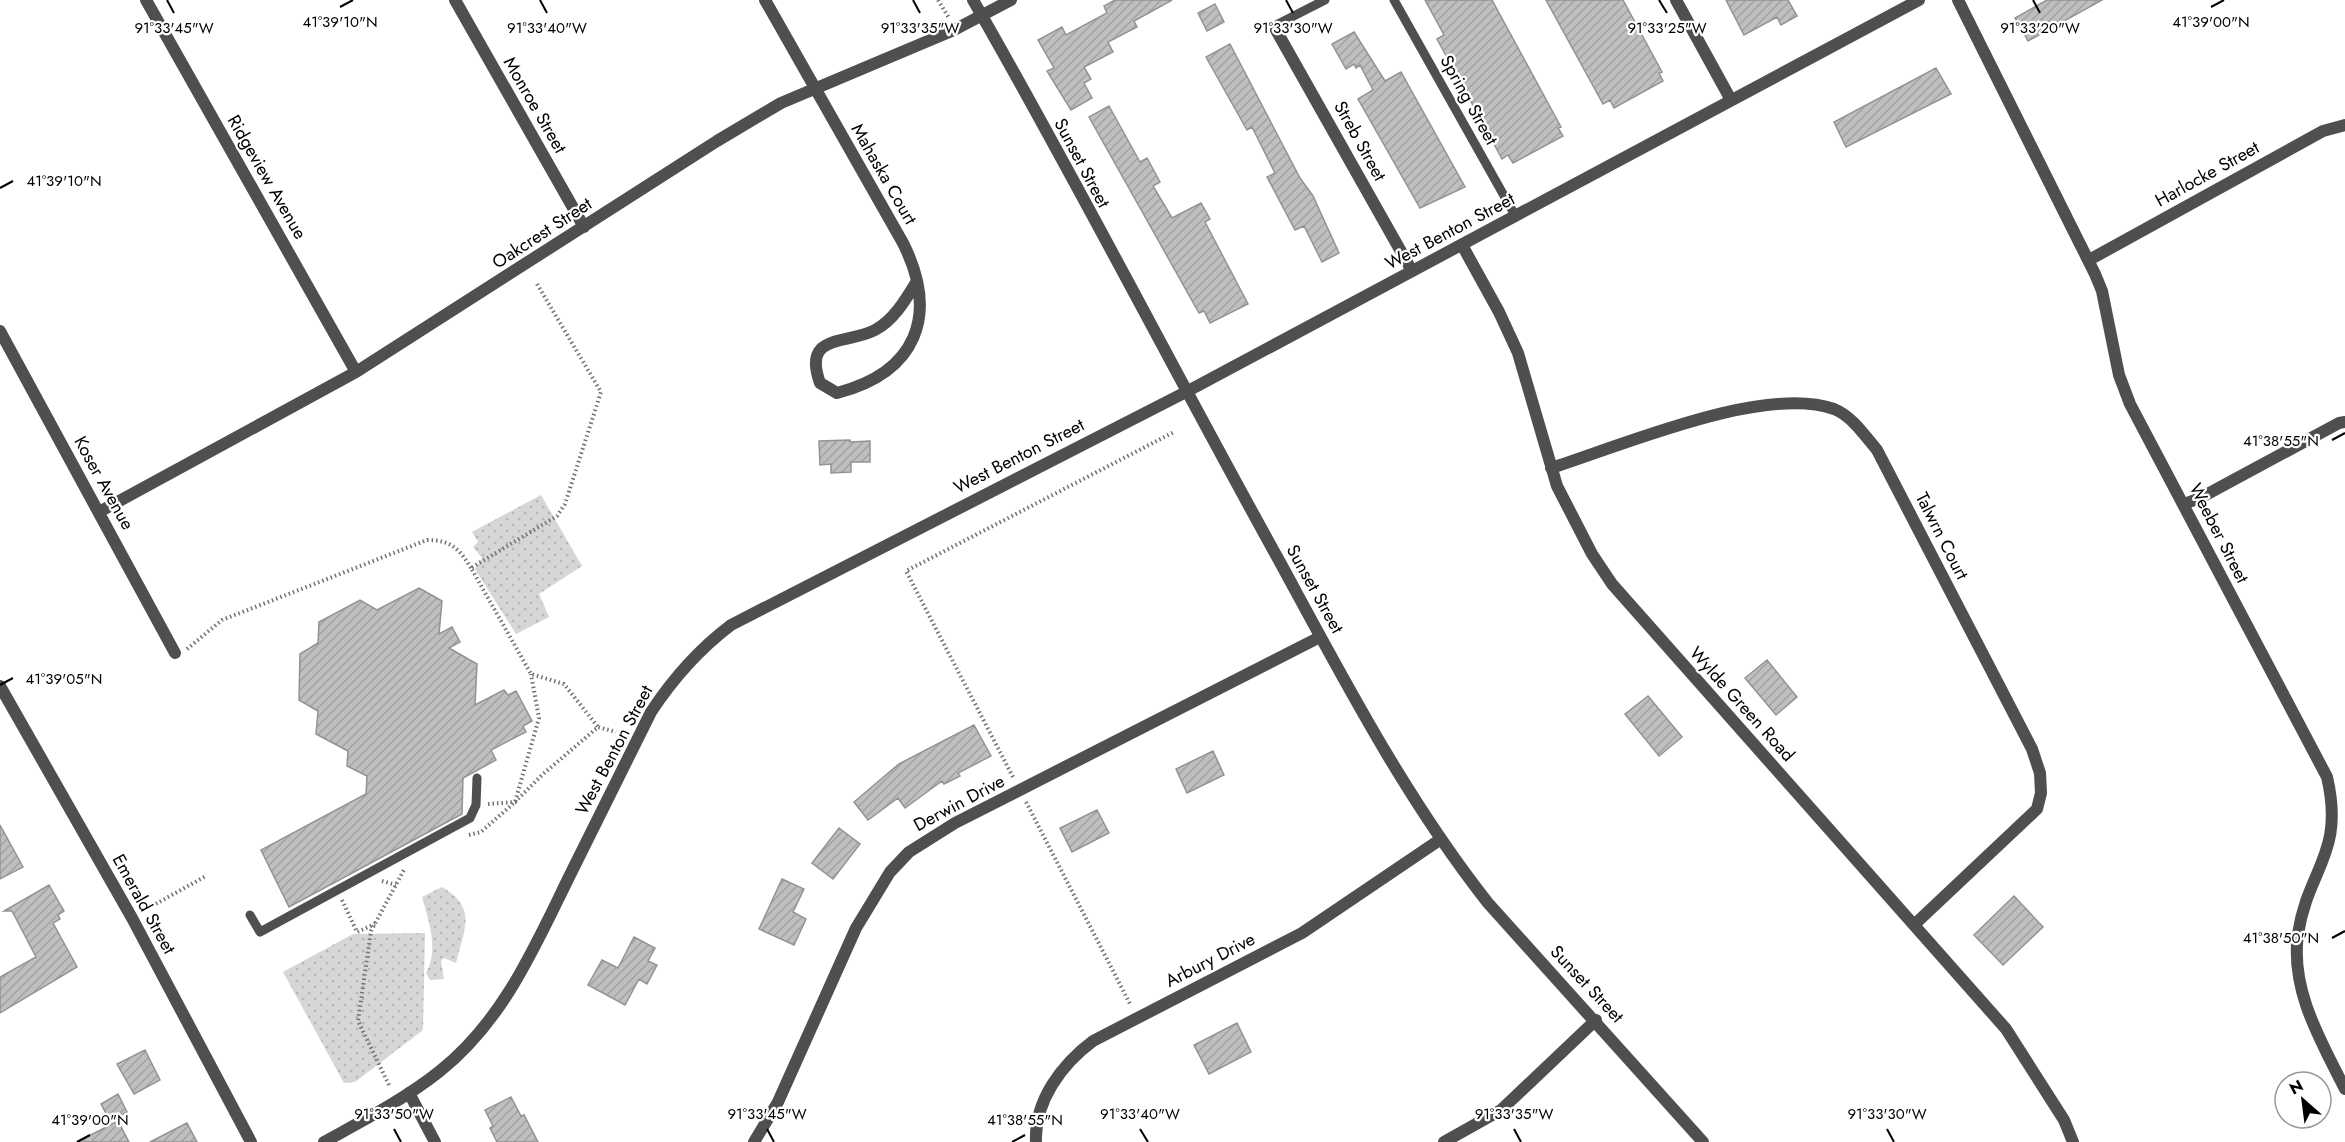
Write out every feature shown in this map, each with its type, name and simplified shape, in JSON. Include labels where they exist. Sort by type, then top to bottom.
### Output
[{"type":"street","name":"Ridgeview Avenue","points":[[146,0],[356,372]]},
{"type":"street","name":"Monroe Street","points":[[455,0],[584,227]]},
{"type":"street","name":"Mahaska Court","points":[[765,0],[903,243],[913,262],[917,281],[920,321],[914,340],[895,365],[865,383],[837,393],[820,383],[815,369],[815,358],[822,348],[836,340],[874,331],[888,321],[917,281]]},
{"type":"street","name":"Sunset Street","points":[[973,0],[1320,637],[1441,839],[1488,903],[1596,1020],[1703,1142]]},
{"type":"street","name":"Oakcrest Street","points":[[99,512],[356,372],[749,121],[814,87],[926,42],[1011,0]]},
{"type":"street","points":[[1676,0],[1731,100]]},
{"type":"street","name":"West Benton Street","points":[[324,1142],[409,1093],[441,1070],[469,1043],[499,1008],[525,967],[651,712],[671,681],[710,641],[731,625],[1186,392],[1919,0]]},
{"type":"street","name":"Weeber Street","points":[[1958,0],[2089,260],[2102,291],[2111,346],[2130,404],[2327,777],[2334,800],[2335,823],[2331,847],[2306,904],[2298,934],[2296,960],[2305,1006],[2345,1089]]},
{"type":"street","name":"Streb Street","points":[[1276,30],[1412,271]]},
{"type":"street","name":"Harlocke Street","points":[[2089,260],[2323,131],[2345,125]]},
{"type":"street","name":"Wylde Green Road","points":[[1462,245],[1499,312],[1518,353],[1551,468],[1569,512],[1612,584],[2006,1029],[2064,1120],[2073,1142]]},
{"type":"street","name":"Koser Avenue","points":[[0,331],[175,654]]},
{"type":"street","name":"Talwrn Court","points":[[1551,468],[1672,427],[1730,412],[1788,403],[1814,404],[1836,410],[1853,422],[1877,450],[2009,702],[2032,749],[2040,773],[2041,793],[2037,809],[1915,924]]},
{"type":"street","points":[[2184,504],[2200,498],[2345,422]]},
{"type":"street","name":"Derwin Drive","points":[[754,1142],[778,1102],[856,928],[891,872],[909,852],[956,823],[1320,637]]},
{"type":"street","name":"Emerald Street","points":[[0,686],[132,918],[251,1142]]},
{"type":"street","name":"Arbury Drive","points":[[1036,1142],[1039,1116],[1046,1096],[1075,1055],[1093,1041],[1302,933],[1441,839]]},
{"type":"street","points":[[1444,1142],[1501,1110],[1596,1020]]},
{"type":"street","points":[[409,1093],[435,1142]]},
{"type":"lane","points":[[1276,30],[1278,24],[1325,0]]},
{"type":"lane","name":"Spring Street","points":[[1394,0],[1516,217]]},
{"type":"lane","points":[[250,915],[260,932],[470,818],[476,804],[477,778]]},
{"type":"path","points":[[939,0],[948,17]]},
{"type":"path","points":[[471,568],[557,516],[565,504],[601,392],[537,284]]},
{"type":"path","points":[[1012,777],[906,571],[1174,432]]},
{"type":"path","points":[[175,654],[189,648],[222,620],[427,540],[443,540],[456,547],[471,568],[531,674],[539,718],[516,802]]},
{"type":"path","points":[[531,674],[564,684],[598,727],[616,732]]},
{"type":"path","points":[[459,838],[481,832],[598,727]]},
{"type":"path","points":[[1025,800],[1130,1004]]},
{"type":"path","points":[[476,804],[516,802]]},
{"type":"path","points":[[389,1084],[358,1021],[371,931],[417,847]]},
{"type":"path","points":[[152,906],[206,876]]},
{"type":"path","points":[[370,884],[381,881],[396,885]]},
{"type":"path","points":[[351,893],[341,899],[357,932],[375,924]]},
{"type":"shaded area","points":[[541,495],[582,566],[539,594],[549,617],[516,634],[475,569],[482,558],[473,547],[478,542],[472,532]]},
{"type":"shaded area","points":[[442,887],[460,903],[466,920],[465,930],[456,963],[444,958],[441,961],[444,979],[430,980],[426,973],[432,955],[432,936],[422,897]]},
{"type":"shaded area","points":[[425,933],[423,1030],[355,1082],[344,1083],[283,972],[353,934]]},
{"type":"building","points":[[1115,0],[1172,0],[1134,21],[1137,27],[1108,42],[1113,52],[1084,67],[1091,79],[1084,83],[1092,98],[1071,110],[1047,71],[1054,68],[1038,40],[1062,27],[1066,35],[1107,13],[1104,6]]},
{"type":"building","points":[[1425,0],[1492,0],[1561,127],[1558,128],[1563,136],[1513,163],[1508,155],[1502,159],[1437,39],[1444,35]]},
{"type":"building","points":[[1546,0],[1623,0],[1662,72],[1659,73],[1663,81],[1614,108],[1610,100],[1603,104]]},
{"type":"building","points":[[1726,0],[1788,0],[1797,16],[1781,25],[1777,17],[1744,35]]},
{"type":"building","points":[[2047,0],[2102,0],[2028,41],[2015,18]]},
{"type":"building","points":[[1215,4],[1224,22],[1207,31],[1198,13]]},
{"type":"building","points":[[1354,32],[1385,81],[1401,72],[1465,187],[1420,208],[1358,99],[1373,90],[1360,65],[1356,68],[1354,64],[1346,69],[1332,44]]},
{"type":"building","points":[[1230,44],[1300,178],[1313,196],[1339,253],[1322,262],[1304,226],[1295,230],[1267,177],[1275,173],[1252,127],[1247,130],[1206,57]]},
{"type":"building","points":[[1936,68],[1951,94],[1846,147],[1834,122]]},
{"type":"building","points":[[1109,106],[1140,162],[1147,158],[1160,182],[1153,186],[1172,218],[1201,203],[1210,219],[1205,222],[1248,304],[1210,323],[1204,311],[1199,313],[1089,117]]},
{"type":"building","points":[[850,440],[850,442],[870,441],[870,462],[851,462],[851,472],[831,473],[831,464],[820,465],[819,441]]},
{"type":"building","points":[[419,588],[442,601],[439,634],[452,627],[460,642],[449,648],[477,664],[475,705],[504,690],[508,695],[516,691],[532,721],[523,726],[526,732],[491,750],[496,760],[463,778],[462,814],[289,907],[261,850],[366,794],[367,776],[347,766],[348,751],[316,734],[318,711],[299,700],[300,654],[318,643],[319,622],[360,600],[377,610]]},
{"type":"building","points":[[1767,660],[1797,697],[1776,715],[1745,678]]},
{"type":"building","points":[[1648,696],[1682,737],[1659,756],[1625,714]]},
{"type":"building","points":[[974,725],[991,756],[958,773],[960,776],[944,784],[942,781],[905,808],[898,798],[868,820],[854,802],[899,764]]},
{"type":"building","points":[[1213,751],[1224,775],[1187,793],[1176,769]]},
{"type":"building","points":[[1097,810],[1109,833],[1072,852],[1060,828]]},
{"type":"building","points":[[0,825],[23,867],[0,879]]},
{"type":"building","points":[[839,828],[860,844],[833,879],[812,863]]},
{"type":"building","points":[[782,879],[804,889],[793,912],[806,919],[794,945],[759,929]]},
{"type":"building","points":[[49,885],[64,911],[58,915],[60,919],[53,923],[77,967],[0,1013],[0,977],[36,957],[12,911],[4,911]]},
{"type":"building","points":[[2014,896],[2043,927],[2003,965],[1974,935]]},
{"type":"building","points":[[634,937],[655,948],[648,961],[657,965],[647,984],[639,979],[625,1005],[588,985],[602,960],[618,968]]},
{"type":"building","points":[[1237,1023],[1251,1052],[1209,1074],[1194,1045]]},
{"type":"building","points":[[145,1050],[160,1080],[134,1094],[117,1064]]},
{"type":"building","points":[[118,1094],[127,1112],[110,1121],[101,1104]]},
{"type":"building","points":[[511,1097],[521,1116],[524,1115],[538,1142],[497,1142],[490,1128],[493,1126],[485,1110]]},
{"type":"building","points":[[118,1121],[129,1142],[77,1142]]},
{"type":"building","points":[[187,1123],[197,1142],[150,1142]]}]
